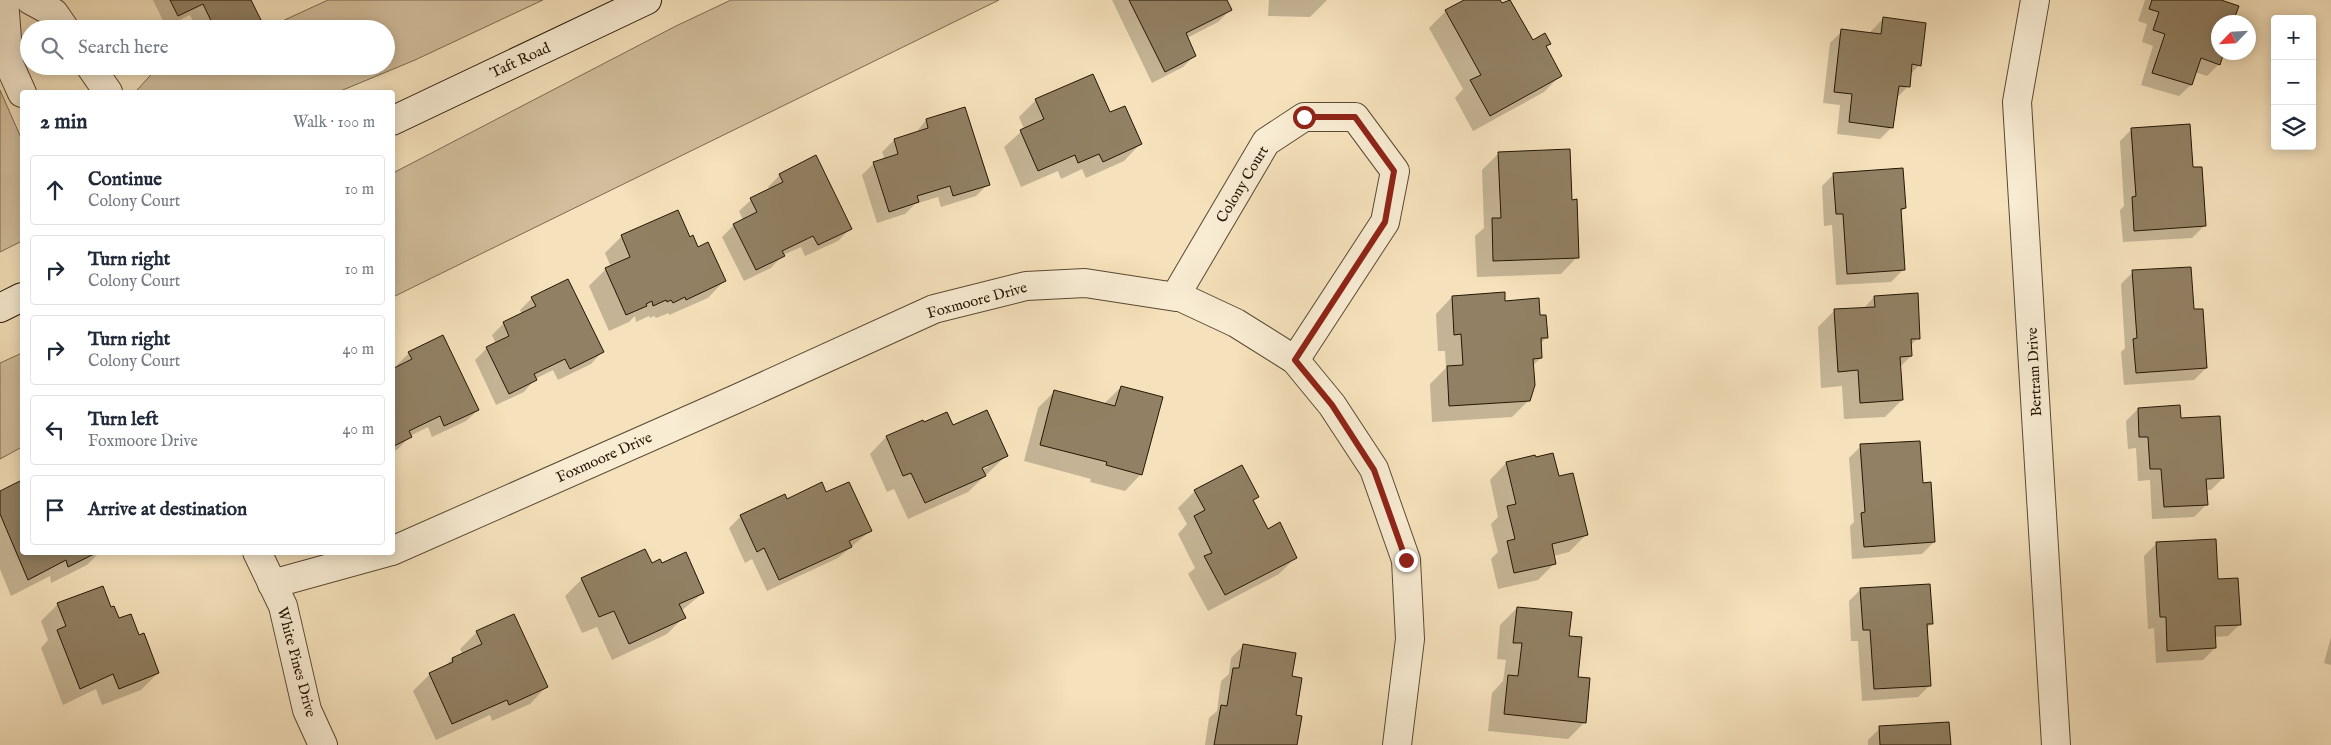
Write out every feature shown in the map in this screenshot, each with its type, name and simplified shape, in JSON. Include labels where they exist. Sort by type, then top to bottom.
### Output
[{"type":"street","points":[[4,0],[9,64],[21,90]]},
{"type":"street","points":[[30,0],[54,13],[59,20]]},
{"type":"street","name":"Taft Road","points":[[395,120],[647,0]]},
{"type":"street","name":"Bertram Drive","points":[[2035,0],[2018,102],[2056,745]]},
{"type":"street","points":[[96,75],[107,90]]},
{"type":"street","name":"Colony Court","points":[[1176,295],[1266,142],[1304,117],[1355,117],[1394,171],[1385,222],[1295,360]]},
{"type":"street","name":"Foxmoore Drive","points":[[395,550],[934,309],[1026,286],[1085,282],[1176,297],[1176,295],[1236,323],[1295,360],[1332,405],[1374,470],[1406,560],[1410,639],[1397,745]]},
{"type":"street","points":[[0,308],[20,298]]},
{"type":"street","name":"White Pines Drive","points":[[258,555],[283,606],[307,710],[317,744]]},
{"type":"street","points":[[272,584],[377,555]]},
{"type":"shaded area","points":[[328,0],[543,0],[395,68],[395,20],[285,20]]},
{"type":"shaded area","points":[[731,0],[999,0],[395,296],[395,172],[676,26]]},
{"type":"shaded area","points":[[151,75],[379,75],[343,90],[137,90]]},
{"type":"shaded area","points":[[0,90],[20,135],[20,242],[0,252]]},
{"type":"shaded area","points":[[20,354],[20,448],[0,459],[0,363]]},
{"type":"building","points":[[170,0],[251,0],[261,20],[211,20],[203,4],[178,16]]},
{"type":"building","points":[[1129,0],[1227,0],[1232,10],[1186,33],[1196,56],[1165,72]]},
{"type":"building","points":[[1464,0],[1500,0],[1502,3],[1510,0],[1533,40],[1545,33],[1551,44],[1546,46],[1562,76],[1490,116],[1470,80],[1481,75],[1445,10]]},
{"type":"building","points":[[2152,0],[2221,0],[2239,6],[2236,15],[2211,15],[2211,60],[2222,60],[2220,65],[2201,58],[2192,85],[2152,73],[2165,34],[2153,30],[2159,12],[2149,9]]},
{"type":"building","points":[[1883,17],[1926,23],[1921,66],[1912,64],[1910,87],[1899,86],[1893,128],[1849,122],[1852,94],[1834,92],[1841,29],[1881,34]]},
{"type":"building","points":[[1093,74],[1110,112],[1125,106],[1142,144],[1103,162],[1099,154],[1078,163],[1075,155],[1038,171],[1020,130],[1044,119],[1035,99]]},
{"type":"building","points":[[965,107],[990,185],[953,196],[950,186],[917,196],[919,202],[889,212],[873,162],[898,154],[894,139],[928,128],[926,119]]},
{"type":"building","points":[[2190,124],[2193,167],[2202,167],[2206,226],[2134,231],[2132,197],[2136,196],[2131,128]]},
{"type":"building","points":[[1570,149],[1572,200],[1577,199],[1579,258],[1493,261],[1492,218],[1501,218],[1498,152]]},
{"type":"building","points":[[816,155],[852,229],[818,245],[813,236],[782,251],[785,256],[756,270],[733,224],[757,212],[750,198],[783,182],[779,174]]},
{"type":"building","points":[[1903,168],[1906,208],[1901,209],[1905,270],[1847,274],[1843,214],[1836,214],[1833,173]]},
{"type":"building","points":[[678,210],[690,237],[693,235],[698,247],[708,242],[726,281],[686,300],[685,297],[673,303],[671,300],[667,302],[666,300],[653,306],[652,301],[646,304],[647,306],[626,315],[605,268],[630,257],[621,235]]},
{"type":"building","points":[[2191,267],[2194,309],[2203,309],[2207,368],[2136,373],[2133,339],[2137,338],[2132,270]]},
{"type":"building","points":[[568,279],[604,352],[570,369],[565,359],[534,374],[537,380],[509,394],[486,347],[509,336],[503,322],[536,306],[531,297]]},
{"type":"building","points":[[1505,292],[1505,301],[1539,298],[1540,315],[1546,315],[1548,338],[1541,338],[1542,358],[1533,359],[1535,385],[1530,401],[1449,406],[1447,366],[1463,365],[1461,334],[1454,335],[1452,296]]},
{"type":"building","points":[[1918,293],[1920,339],[1911,339],[1912,356],[1900,357],[1903,400],[1860,403],[1858,370],[1838,372],[1834,309],[1875,307],[1874,296]]},
{"type":"building","points":[[443,335],[479,410],[444,426],[440,416],[409,431],[412,437],[395,446],[395,368],[412,359],[408,352]]},
{"type":"building","points":[[1121,386],[1163,397],[1142,475],[1106,465],[1107,462],[1040,445],[1054,390],[1115,406]]},
{"type":"building","points":[[2180,405],[2181,418],[2220,416],[2224,478],[2206,479],[2208,505],[2164,507],[2161,469],[2150,469],[2148,437],[2139,437],[2138,408]]},
{"type":"building","points":[[987,410],[1008,456],[982,468],[986,476],[925,503],[911,473],[903,476],[886,436],[947,412],[953,425]]},
{"type":"building","points":[[1920,441],[1923,483],[1931,482],[1935,542],[1864,547],[1861,513],[1865,512],[1860,444]]},
{"type":"building","points":[[1553,453],[1559,476],[1573,473],[1588,535],[1552,544],[1556,564],[1514,573],[1507,541],[1515,539],[1507,506],[1516,504],[1506,462]]},
{"type":"building","points":[[1242,465],[1259,497],[1253,500],[1268,529],[1280,522],[1297,558],[1225,595],[1204,556],[1212,553],[1194,516],[1205,510],[1194,490]]},
{"type":"building","points":[[20,481],[20,555],[92,555],[68,567],[66,560],[28,580],[0,514],[0,491]]},
{"type":"building","points":[[822,482],[826,492],[849,482],[872,531],[849,541],[852,547],[779,580],[764,548],[757,552],[740,515],[785,494],[787,499]]},
{"type":"building","points":[[2216,539],[2218,579],[2238,578],[2241,625],[2215,626],[2216,648],[2167,651],[2166,617],[2160,617],[2156,542]]},
{"type":"building","points":[[645,549],[652,563],[660,559],[662,563],[686,552],[704,593],[679,604],[686,618],[629,644],[614,611],[599,617],[581,578]]},
{"type":"building","points":[[1930,584],[1933,624],[1927,624],[1931,686],[1874,689],[1870,630],[1863,630],[1860,588]]},
{"type":"building","points":[[103,586],[111,607],[114,606],[119,618],[131,614],[139,635],[144,633],[159,673],[119,689],[113,674],[80,689],[57,630],[66,626],[57,603]]},
{"type":"building","points":[[1517,607],[1572,612],[1569,636],[1582,637],[1578,677],[1590,678],[1586,723],[1504,714],[1508,675],[1518,676],[1522,643],[1513,643]]},
{"type":"building","points":[[514,614],[548,687],[509,705],[507,700],[452,724],[429,673],[453,662],[452,658],[482,644],[476,631]]},
{"type":"building","points":[[1243,644],[1296,653],[1292,676],[1302,678],[1296,715],[1302,716],[1297,745],[1214,745],[1221,705],[1227,706],[1233,668],[1239,668]]},
{"type":"building","points":[[1949,722],[1951,745],[1880,745],[1879,726]]},
{"type":"route","points":[[1304,117],[1355,117],[1394,171],[1385,222],[1295,360],[1332,405],[1374,470],[1406,560]]}]
